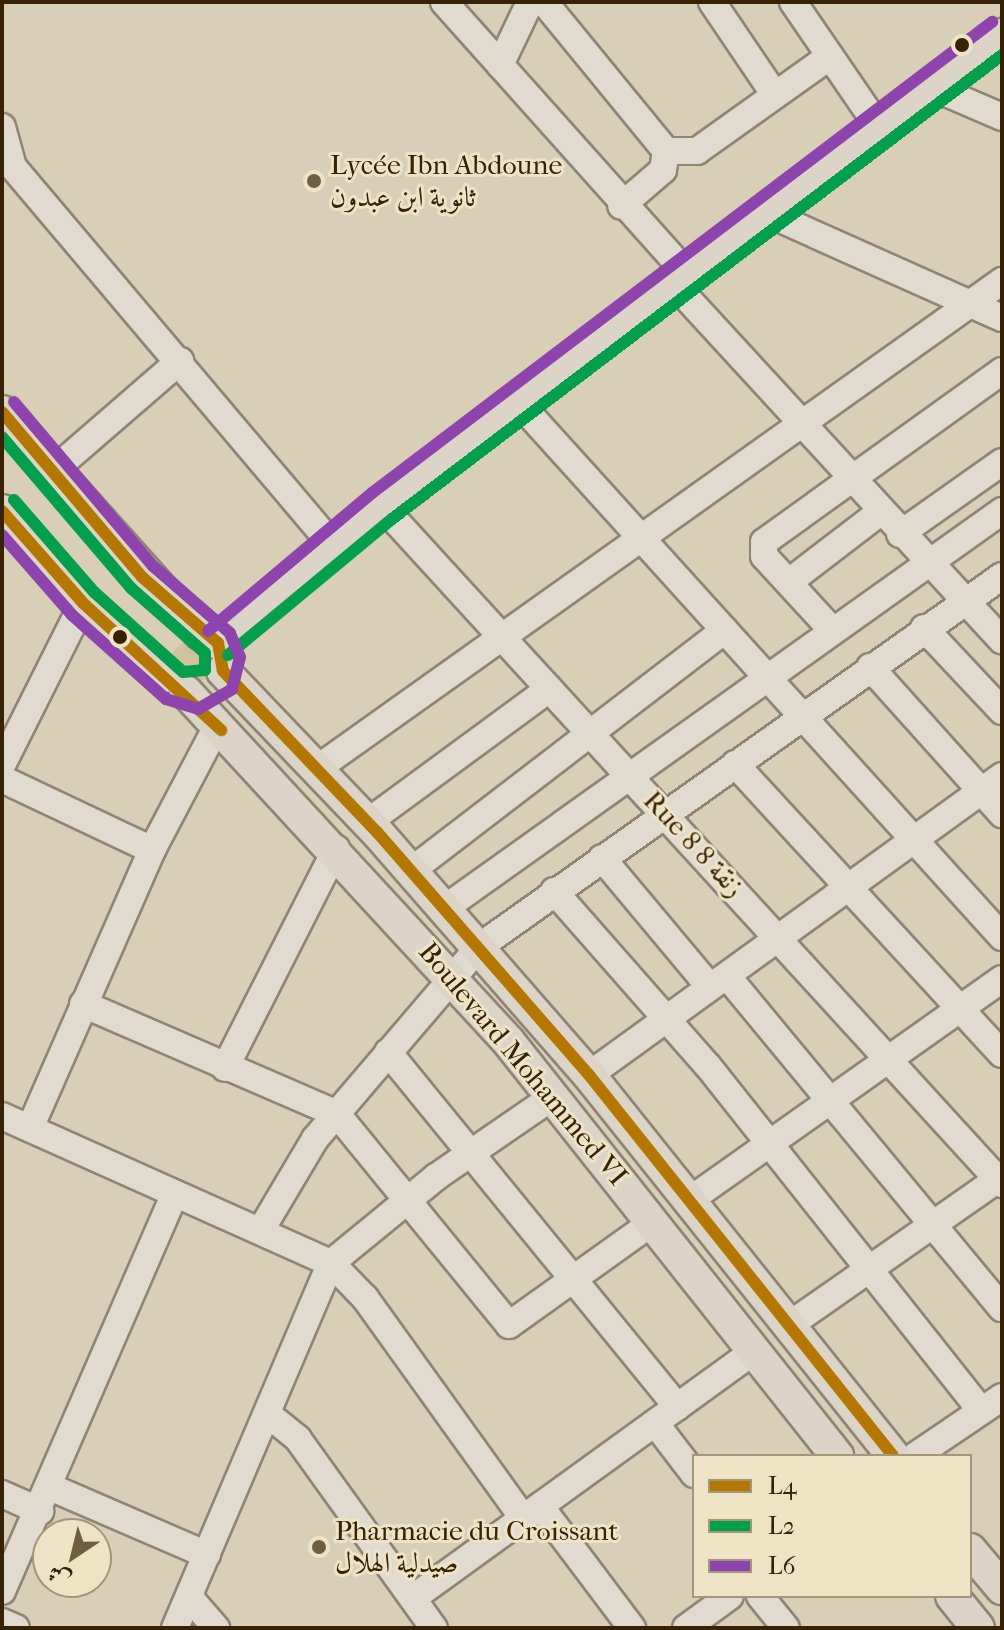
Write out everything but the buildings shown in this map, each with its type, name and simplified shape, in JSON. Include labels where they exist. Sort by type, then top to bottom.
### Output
[{"type":"main road","points":[[214,649],[181,635],[167,649],[177,684],[213,687],[214,649],[333,545],[682,280],[878,126],[1002,35]]},
{"type":"main road","name":"Boulevard Mohammed VI","points":[[2,412],[412,870],[589,1075],[687,1202],[891,1454]]},
{"type":"main road","name":"Boulevard Mohammed VI","points":[[2,511],[83,603],[177,684],[336,849],[450,976],[554,1096],[835,1454]]},
{"type":"main road","points":[[972,1552],[1002,1588]]},
{"type":"main road","points":[[954,1598],[978,1628]]},
{"type":"street","points":[[444,2],[621,206],[798,425],[1002,641]]},
{"type":"street","points":[[500,65],[530,2]]},
{"type":"street","points":[[544,2],[666,151],[663,170],[621,206]]},
{"type":"street","points":[[712,2],[775,95]]},
{"type":"street","points":[[793,2],[878,126]]},
{"type":"street","points":[[666,151],[697,151],[830,56]]},
{"type":"street","points":[[932,87],[1002,117]]},
{"type":"street","points":[[2,127],[7,172],[180,361],[333,545]]},
{"type":"street","points":[[767,213],[1002,318]]},
{"type":"street","points":[[318,768],[1002,281]]},
{"type":"street","points":[[54,470],[180,361]]},
{"type":"street","points":[[832,630],[764,556],[764,542],[1002,371]]},
{"type":"street","points":[[519,403],[1002,937]]},
{"type":"street","points":[[900,534],[1002,462]]},
{"type":"street","name":"Rue 8 8 زنقة","points":[[382,506],[1000,1180]]},
{"type":"street","points":[[445,908],[1002,511]]},
{"type":"street","points":[[789,582],[879,513]]},
{"type":"street","points":[[261,1230],[301,1158],[450,976],[479,947],[924,628],[1002,576]]},
{"type":"street","points":[[2,765],[83,603]]},
{"type":"street","points":[[924,628],[1002,711]]},
{"type":"street","points":[[412,870],[594,736],[725,630]]},
{"type":"street","points":[[870,667],[992,784],[1002,814]]},
{"type":"street","points":[[368,822],[549,689]]},
{"type":"street","points":[[30,1128],[152,850],[217,726]]},
{"type":"street","points":[[735,764],[1002,1054]]},
{"type":"street","points":[[2,779],[152,850]]},
{"type":"street","points":[[589,1075],[992,784]]},
{"type":"street","points":[[225,1068],[336,849]]},
{"type":"street","points":[[602,858],[832,1101],[1002,1308]]},
{"type":"street","points":[[554,891],[668,1018],[873,1269],[991,1404],[918,1454]]},
{"type":"street","points":[[687,1202],[1002,979]]},
{"type":"street","points":[[83,1004],[337,1114],[409,1198],[509,1325],[653,1222]]},
{"type":"street","points":[[388,1052],[577,1277],[678,1407]]},
{"type":"street","points":[[175,1628],[270,1416],[331,1263],[473,1150],[554,1096]]},
{"type":"street","points":[[2,1116],[331,1263],[365,1298],[532,1512],[632,1628]]},
{"type":"street","points":[[788,1326],[1000,1180]]},
{"type":"street","points":[[2,1591],[40,1511],[175,1194]]},
{"type":"street","points":[[413,1598],[755,1350]]},
{"type":"street","points":[[270,1416],[298,1439],[434,1628]]},
{"type":"street","points":[[655,1423],[692,1471]]},
{"type":"street","points":[[50,1487],[207,1555]]},
{"type":"street","points":[[2,1494],[40,1511]]},
{"type":"street","points":[[190,1598],[216,1628]]},
{"type":"street","points":[[686,1628],[727,1598]]},
{"type":"street","points":[[762,1598],[786,1628]]},
{"type":"street","points":[[2,1622],[16,1628]]},
{"type":"shaded area","points":[[191,642],[206,648],[212,663],[206,678],[191,684],[176,678],[170,663],[176,648]]},
{"type":"transit line","name":"L6","points":[[208,631],[372,493],[992,22]]},
{"type":"transit line","name":"L2","points":[[228,655],[392,519],[1002,55]]},
{"type":"transit line","name":"L6","points":[[2,535],[72,615],[166,699],[198,709],[232,689],[240,657],[230,633],[153,566],[14,402]]},
{"type":"transit line","name":"L4","points":[[2,412],[142,577],[218,643],[223,671],[377,832],[589,1075],[891,1454]]},
{"type":"transit line","name":"L2","points":[[2,437],[131,588],[205,653],[205,670],[183,672],[94,592],[14,500]]},
{"type":"transit line","name":"L4","points":[[2,511],[83,603],[221,730]]},
{"type":"place","name":"Lycée Ibn Abdoune ثانوية ابن عبدون","points":[[314,181]]},
{"type":"place","name":"Pharmacie du Croissant صيدلية الهلال","points":[[319,1547]]}]
